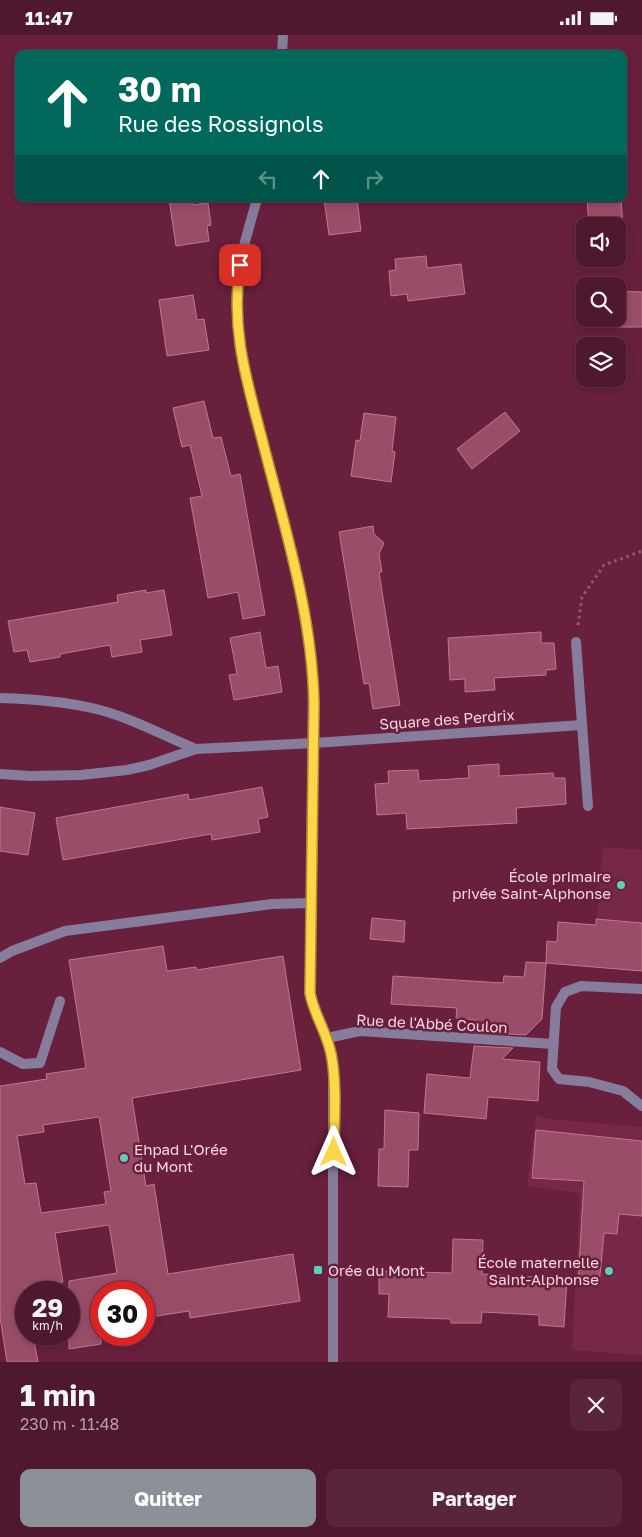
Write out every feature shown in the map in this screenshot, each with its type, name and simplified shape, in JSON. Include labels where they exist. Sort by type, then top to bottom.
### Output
[{"type":"street","points":[[282,50],[283,35]]},
{"type":"street","points":[[256,202],[245,243],[237,287],[240,350],[298,581],[308,630],[313,677],[314,743],[310,993],[315,1013],[327,1038],[334,1077],[333,1362]]},
{"type":"street","points":[[576,642],[588,806]]},
{"type":"street","points":[[0,698],[48,701],[92,708],[130,721],[196,749]]},
{"type":"street","name":"Square des Perdrix","points":[[196,749],[582,725]]},
{"type":"street","points":[[0,774],[30,776],[81,775],[127,770],[149,765],[196,749]]},
{"type":"street","points":[[0,958],[12,951],[65,931],[272,904],[311,903]]},
{"type":"street","points":[[642,989],[581,986],[566,991],[556,1007],[552,1069],[558,1079],[589,1082],[623,1091],[642,1106]]},
{"type":"street","points":[[0,1052],[23,1064],[40,1063],[60,1001]]},
{"type":"street","name":"Rue de l'Abbé Coulon","points":[[327,1038],[360,1031],[553,1045]]},
{"type":"path","points":[[576,642],[582,597],[604,565],[642,551]]},
{"type":"shaded area","name":"École primaire privée Saint-Alphonse","points":[[603,847],[642,850],[642,971],[593,967]]},
{"type":"shaded area","name":"École maternelle Saint-Alphonse","points":[[536,1115],[548,1119],[642,1127],[642,1355],[572,1350],[580,1193],[527,1186]]},
{"type":"building","points":[[169,202],[192,202],[193,205],[208,203],[211,225],[207,226],[209,241],[176,246]]},
{"type":"building","points":[[324,202],[357,202],[361,231],[329,235]]},
{"type":"building","points":[[587,202],[621,202],[622,217],[588,217]]},
{"type":"building","points":[[426,256],[427,268],[461,264],[465,294],[408,301],[407,294],[391,296],[389,271],[396,270],[395,259]]},
{"type":"building","points":[[626,291],[642,292],[642,327],[626,327]]},
{"type":"building","points":[[193,295],[197,320],[204,319],[209,350],[167,356],[159,300]]},
{"type":"building","points":[[204,401],[213,438],[221,437],[231,476],[240,474],[265,615],[243,619],[238,592],[208,598],[190,498],[202,496],[190,445],[182,447],[173,408]]},
{"type":"building","points":[[505,412],[520,431],[472,469],[457,449]]},
{"type":"building","points":[[364,413],[396,417],[392,451],[395,452],[391,482],[351,476],[356,440],[360,441]]},
{"type":"building","points":[[373,526],[374,534],[384,543],[379,554],[382,572],[379,572],[400,705],[373,709],[369,683],[364,684],[339,532]]},
{"type":"building","points":[[146,590],[146,593],[164,590],[172,635],[140,640],[142,652],[112,657],[110,645],[60,654],[60,657],[30,662],[27,650],[14,652],[8,621],[118,602],[117,595]]},
{"type":"building","points":[[260,632],[266,668],[278,666],[282,692],[234,700],[229,675],[237,674],[230,638]]},
{"type":"building","points":[[541,632],[541,643],[554,643],[556,669],[546,670],[546,675],[494,678],[495,690],[465,692],[465,679],[450,680],[448,638]]},
{"type":"building","points":[[499,764],[499,776],[553,773],[554,778],[565,778],[566,804],[516,808],[517,823],[407,829],[406,813],[377,815],[375,784],[389,783],[388,771],[418,770],[419,781],[469,778],[468,766]]},
{"type":"building","points":[[262,787],[268,817],[258,819],[260,832],[212,840],[211,834],[63,860],[56,818],[188,794],[189,800]]},
{"type":"building","points":[[0,807],[35,813],[28,855],[0,851]]},
{"type":"building","points":[[372,918],[405,921],[404,942],[370,939]]},
{"type":"building","points":[[596,919],[642,923],[642,971],[546,963],[547,941],[557,942],[558,922],[596,925]]},
{"type":"building","name":"Ehpad L'Orée du Mont","points":[[163,946],[167,971],[196,967],[197,970],[283,956],[301,1070],[132,1098],[146,1186],[154,1184],[168,1274],[293,1254],[300,1301],[190,1318],[189,1311],[155,1316],[155,1281],[90,1281],[90,1346],[69,1349],[69,1346],[80,1346],[80,1281],[69,1281],[117,1273],[109,1225],[55,1233],[63,1281],[15,1281],[15,1346],[35,1346],[38,1362],[7,1362],[0,1317],[0,1086],[47,1079],[46,1074],[86,1068],[69,960]],"holes":[[[99,1117],[111,1191],[104,1192],[106,1204],[41,1213],[36,1183],[25,1184],[17,1136],[44,1132],[43,1125]]]},
{"type":"building","points":[[526,962],[546,963],[542,1019],[526,1035],[475,1032],[476,1020],[456,1018],[457,1008],[391,1004],[393,976],[503,983],[504,976],[524,977]]},
{"type":"building","points":[[474,1046],[513,1048],[502,1059],[540,1062],[538,1101],[488,1097],[486,1119],[424,1113],[427,1074],[470,1078]]},
{"type":"building","points":[[385,1110],[419,1113],[418,1150],[409,1150],[408,1187],[378,1186],[379,1149],[384,1149]]},
{"type":"building","points":[[536,1130],[642,1141],[642,1216],[619,1214],[617,1234],[604,1233],[599,1285],[578,1283],[584,1181],[532,1178]]},
{"type":"building","points":[[453,1239],[483,1240],[482,1274],[567,1279],[564,1327],[539,1325],[539,1315],[482,1312],[481,1323],[451,1323],[451,1319],[388,1317],[389,1294],[379,1294],[379,1271],[452,1273]]},
{"type":"place","name":"École primaire privée Saint-Alphonse","points":[[621,885]]},
{"type":"place","name":"Ehpad L'Orée du Mont","points":[[124,1158]]},
{"type":"place","name":"Orée du Mont","points":[[318,1270]]},
{"type":"place","name":"École maternelle Saint-Alphonse","points":[[609,1271]]},
{"type":"route","points":[[240,265],[237,287],[238,329],[244,372],[298,581],[311,655],[314,743],[310,993],[315,1013],[327,1038],[332,1058],[334,1077],[334,1152]]}]
